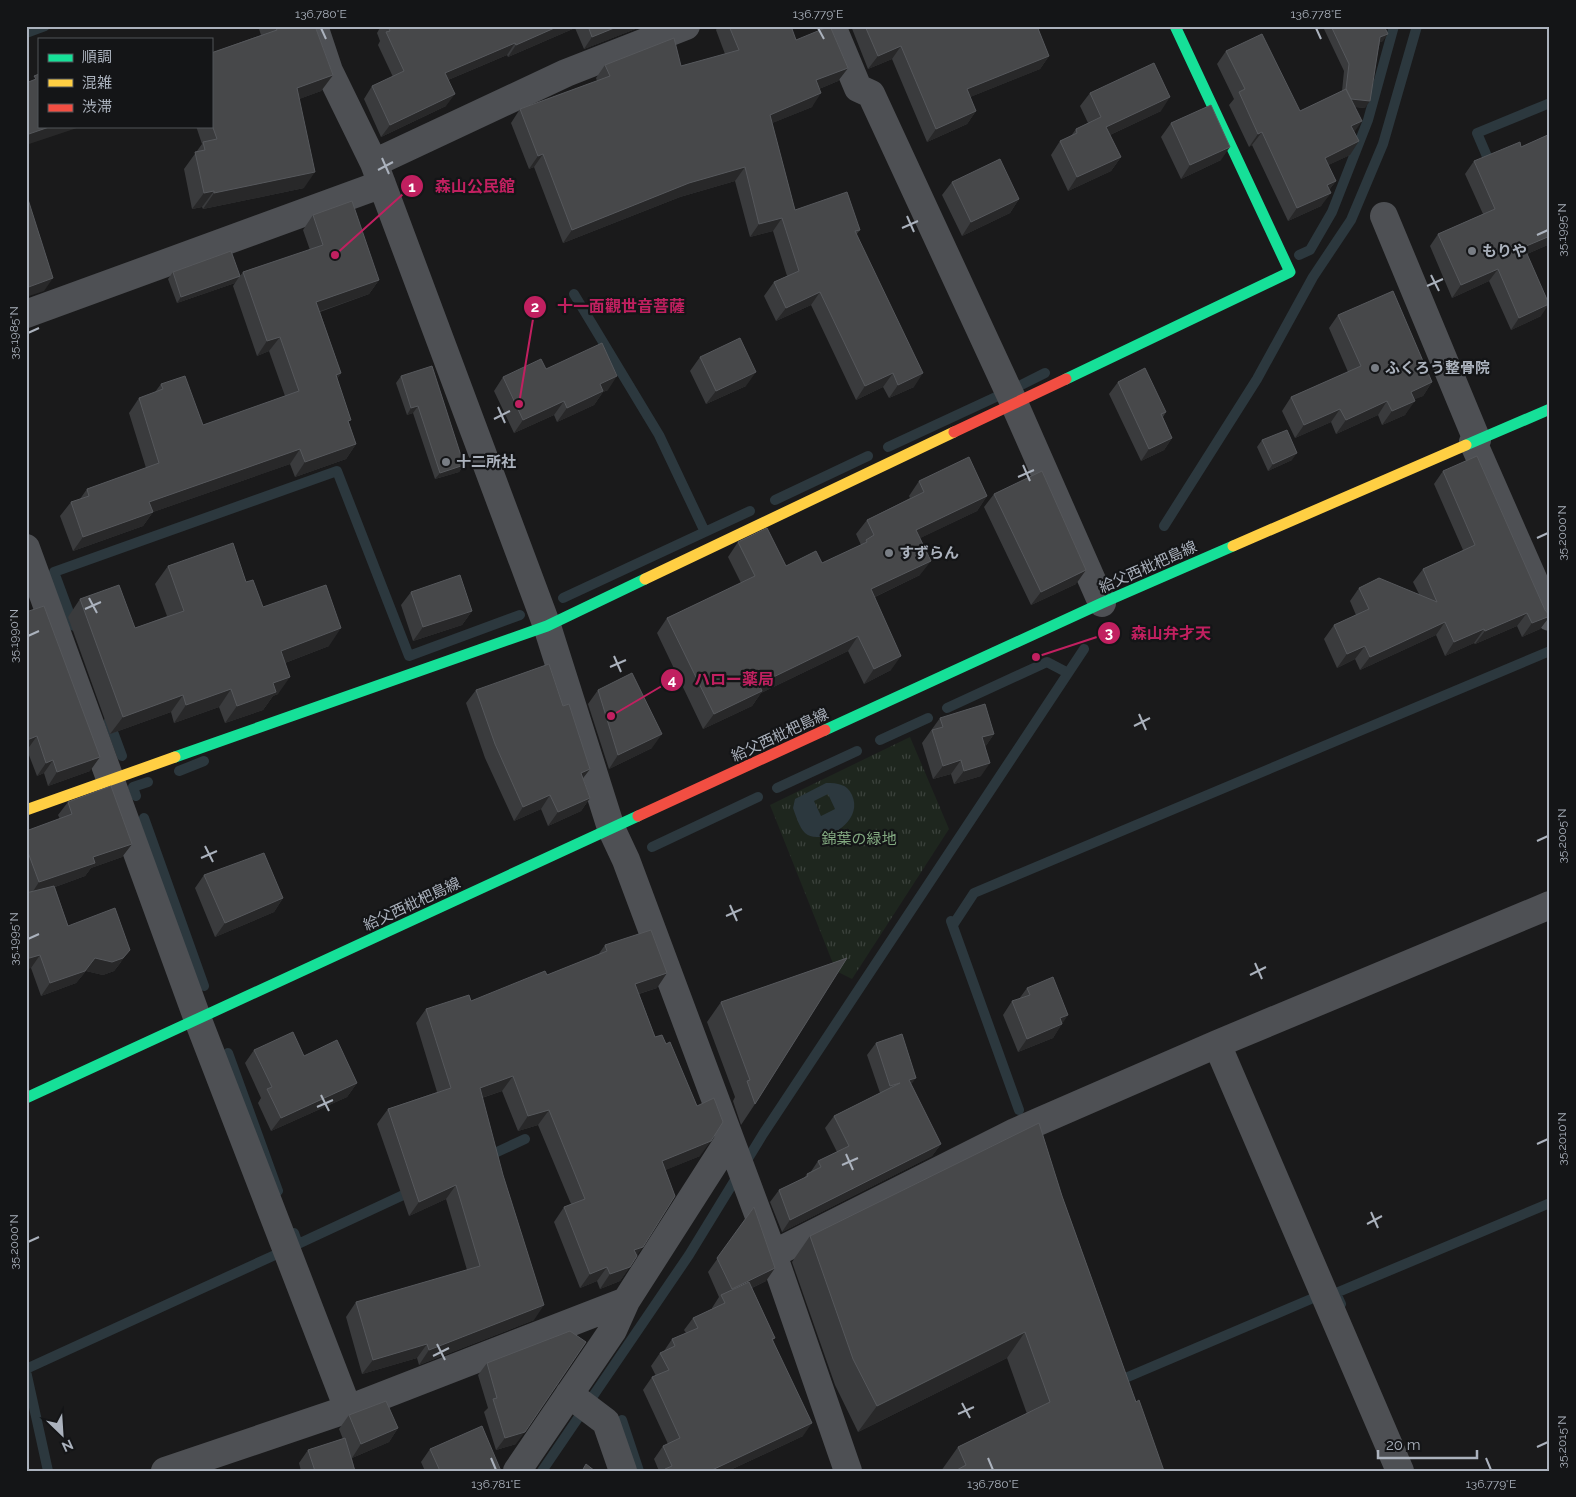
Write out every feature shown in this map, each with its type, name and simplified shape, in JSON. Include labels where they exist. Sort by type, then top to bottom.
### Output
[{"type":"main road","points":[[26,810],[547,626],[1290,272],[1175,26]]},
{"type":"main road","name":"給父西枇杷島線","points":[[26,1098],[1102,603],[1550,409]]},
{"type":"street","points":[[314,26],[329,71],[378,174],[547,626],[611,828],[626,860],[773,1254],[848,1471]]},
{"type":"street","points":[[26,314],[378,174],[566,74],[686,26]]},
{"type":"street","points":[[832,26],[858,88],[871,94],[1014,403],[1102,603]]},
{"type":"street","points":[[1384,216],[1475,441],[1550,617]]},
{"type":"street","points":[[26,548],[198,1020],[348,1409]]},
{"type":"street","points":[[773,1254],[1015,1132],[1217,1044],[1550,905]]},
{"type":"street","points":[[1217,1044],[1400,1471]]},
{"type":"street","points":[[517,1471],[572,1397],[613,1330],[626,1301],[731,1145]]},
{"type":"street","points":[[165,1471],[348,1409],[626,1301]]},
{"type":"street","points":[[572,1397],[606,1422],[622,1471]]},
{"type":"green space","name":"錦葉の緑地","points":[[910,737],[949,829],[852,979],[836,971],[770,805]]},
{"type":"shaded area","points":[[826,783],[834,783],[848,788],[854,805],[852,815],[839,830],[829,835],[812,837],[801,828],[793,808],[795,799]],"holes":[[[828,794],[835,809],[821,816],[814,801]]]},
{"type":"building","points":[[275,26],[315,26],[333,75],[297,88],[315,172],[214,193],[214,191],[204,193],[195,152],[205,150],[203,142],[217,139],[212,125],[212,53],[277,30]]},
{"type":"building","points":[[388,26],[559,26],[445,73],[455,94],[390,125],[372,86],[404,71],[386,32],[390,31]]},
{"type":"building","points":[[588,26],[619,26],[592,37]]},
{"type":"building","points":[[729,26],[791,26],[796,40],[830,26],[848,68],[816,80],[821,93],[770,115],[795,210],[847,192],[860,230],[855,231],[923,373],[898,385],[893,373],[865,386],[820,292],[786,308],[774,282],[799,271],[782,218],[759,224],[745,167],[689,183],[572,230],[543,154],[538,156],[520,109],[610,76],[605,65],[674,38],[681,66],[739,50]]},
{"type":"building","points":[[865,26],[1037,26],[1049,56],[967,89],[976,111],[936,129],[901,46],[878,56]]},
{"type":"building","points":[[1331,26],[1384,26],[1388,34],[1380,37],[1370,101],[1351,99],[1346,89],[1349,64]]},
{"type":"building","points":[[1262,34],[1300,111],[1346,89],[1362,121],[1351,126],[1359,141],[1325,158],[1336,181],[1327,185],[1331,193],[1297,208],[1262,132],[1258,134],[1239,92],[1245,89],[1226,51]]},
{"type":"building","points":[[1154,63],[1170,97],[1106,127],[1121,157],[1077,177],[1060,141],[1077,133],[1076,129],[1101,117],[1090,93]]},
{"type":"building","points":[[38,74],[38,128],[46,128],[26,135],[26,83],[36,79],[34,76]]},
{"type":"building","points":[[1211,105],[1230,147],[1190,165],[1171,123]]},
{"type":"building","points":[[1550,134],[1550,236],[1524,247],[1549,304],[1519,318],[1498,269],[1461,285],[1438,234],[1495,209],[1474,161],[1520,142],[1521,147]]},
{"type":"building","points":[[1000,159],[1019,199],[971,222],[952,182]]},
{"type":"building","points":[[26,193],[53,278],[26,288]]},
{"type":"building","points":[[352,201],[379,280],[316,302],[341,373],[336,375],[351,420],[348,421],[356,444],[305,462],[300,449],[149,502],[153,512],[83,537],[71,502],[89,496],[87,489],[159,463],[139,398],[163,389],[161,384],[185,376],[203,425],[299,391],[280,337],[267,341],[243,272],[323,245],[313,215]]},
{"type":"building","points":[[231,251],[240,276],[181,297],[173,272]]},
{"type":"building","points":[[1393,291],[1432,382],[1411,392],[1415,401],[1392,411],[1387,401],[1346,420],[1340,409],[1304,425],[1291,397],[1361,366],[1338,315]]},
{"type":"building","points":[[740,338],[756,372],[716,391],[700,357]]},
{"type":"building","points":[[602,343],[617,376],[600,384],[603,391],[567,408],[564,401],[523,420],[503,377],[541,359],[546,369]]},
{"type":"building","points":[[432,366],[464,465],[440,473],[418,406],[411,408],[401,376]]},
{"type":"building","points":[[1145,368],[1166,412],[1161,414],[1172,438],[1149,449],[1118,382]]},
{"type":"building","points":[[1287,430],[1297,453],[1273,464],[1262,440]]},
{"type":"building","points":[[1477,456],[1545,610],[1550,616],[1532,623],[1527,613],[1454,642],[1445,622],[1370,657],[1365,646],[1347,654],[1334,625],[1369,609],[1359,588],[1379,578],[1437,602],[1423,569],[1475,545],[1443,471]]},
{"type":"building","points":[[969,457],[987,496],[916,530],[931,561],[871,589],[901,656],[874,669],[858,636],[759,684],[762,691],[714,714],[667,618],[755,576],[738,542],[767,528],[786,566],[816,551],[822,563],[867,542],[866,540],[874,535],[867,520],[924,492],[919,481]]},
{"type":"building","points":[[1042,471],[1086,570],[1041,592],[994,494]]},
{"type":"building","points":[[233,543],[246,582],[253,580],[263,607],[326,585],[341,628],[281,651],[290,677],[273,683],[276,692],[237,706],[231,689],[186,705],[183,695],[123,717],[80,599],[119,585],[135,628],[184,611],[168,566]]},
{"type":"building","points":[[460,575],[472,611],[423,627],[411,592]]},
{"type":"building","points":[[44,606],[100,757],[57,772],[53,760],[46,763],[37,736],[27,740],[26,738],[26,612]]},
{"type":"building","points":[[549,664],[563,706],[569,704],[590,769],[581,773],[590,798],[558,812],[550,795],[523,807],[495,744],[476,690]]},
{"type":"building","points":[[632,673],[662,734],[618,755],[598,690]]},
{"type":"building","points":[[985,704],[994,734],[982,737],[990,763],[964,771],[961,760],[943,766],[932,730],[943,727],[940,718]]},
{"type":"building","points":[[111,786],[132,844],[93,857],[95,863],[39,882],[26,847],[26,831],[72,814],[68,802]]},
{"type":"building","points":[[264,853],[283,898],[225,923],[204,875]]},
{"type":"building","points":[[54,886],[68,926],[115,908],[130,950],[123,958],[112,962],[95,958],[85,971],[50,983],[40,955],[26,959],[26,893]]},
{"type":"building","points":[[651,930],[667,973],[635,984],[655,1037],[662,1035],[666,1044],[670,1042],[697,1106],[714,1098],[723,1122],[711,1141],[662,1161],[675,1196],[643,1247],[634,1250],[637,1256],[630,1267],[610,1274],[607,1267],[590,1274],[564,1207],[585,1199],[549,1110],[528,1116],[513,1076],[480,1088],[503,1175],[544,1305],[429,1350],[427,1344],[373,1360],[356,1302],[480,1266],[456,1185],[419,1202],[388,1109],[451,1088],[426,1009],[469,995],[471,1001],[545,971],[547,975],[607,951],[605,945]]},
{"type":"building","points":[[847,958],[755,1104],[747,1081],[750,1080],[721,1002]]},
{"type":"building","points":[[1053,977],[1068,1015],[1060,1018],[1062,1024],[1027,1039],[1012,1001],[1030,995],[1027,988]]},
{"type":"building","points":[[293,1032],[304,1056],[337,1040],[357,1083],[281,1118],[267,1089],[272,1087],[254,1050]]},
{"type":"building","points":[[902,1034],[916,1078],[909,1080],[941,1144],[790,1220],[779,1190],[808,1176],[807,1174],[821,1167],[818,1161],[849,1146],[834,1116],[900,1083],[890,1086],[876,1043]]},
{"type":"building","points":[[1039,1123],[1062,1196],[1136,1402],[1139,1400],[1164,1471],[955,1471],[966,1465],[958,1447],[1050,1402],[1025,1332],[877,1406],[853,1359],[810,1236]]},
{"type":"building","points":[[754,1207],[775,1268],[732,1289],[717,1258]]},
{"type":"building","points":[[749,1282],[775,1338],[772,1339],[812,1423],[710,1471],[666,1471],[665,1469],[672,1466],[663,1446],[680,1438],[652,1377],[669,1370],[660,1353],[675,1346],[672,1339],[698,1328],[693,1318],[725,1303],[721,1295]]},
{"type":"building","points":[[570,1331],[586,1342],[525,1432],[505,1438],[493,1399],[497,1398],[487,1363]]},
{"type":"building","points":[[386,1401],[398,1428],[361,1444],[349,1415]]},
{"type":"building","points":[[482,1426],[501,1471],[440,1471],[430,1449]]},
{"type":"building","points":[[345,1438],[355,1471],[315,1471],[308,1450]]},
{"type":"building","points":[[586,1464],[595,1471],[582,1471]]},
{"type":"waterway","points":[[26,33],[45,26]]},
{"type":"waterway","points":[[1299,255],[1310,250],[1332,212],[1368,120],[1394,26]]},
{"type":"waterway","points":[[1164,526],[1257,379],[1313,277],[1351,220],[1383,144],[1417,26]]},
{"type":"waterway","points":[[1492,168],[1477,133],[1550,103]]},
{"type":"waterway","points":[[574,294],[659,435],[705,532]]},
{"type":"waterway","points":[[1017,387],[1045,373]]},
{"type":"waterway","points":[[888,447],[998,396]]},
{"type":"waterway","points":[[775,500],[868,456]]},
{"type":"waterway","points":[[74,626],[54,572],[337,471],[409,656],[520,615]]},
{"type":"waterway","points":[[563,598],[750,511]]},
{"type":"waterway","points":[[542,1471],[689,1255],[763,1134],[1084,649]]},
{"type":"waterway","points":[[953,925],[974,893],[1550,651]]},
{"type":"waterway","points":[[947,708],[1047,662],[1068,673]]},
{"type":"waterway","points":[[880,740],[928,718]]},
{"type":"waterway","points":[[109,721],[122,756]]},
{"type":"waterway","points":[[777,788],[857,751]]},
{"type":"waterway","points":[[179,771],[204,761]]},
{"type":"waterway","points":[[136,796],[133,787],[148,782]]},
{"type":"waterway","points":[[652,847],[758,797]]},
{"type":"waterway","points":[[144,818],[204,986]]},
{"type":"waterway","points":[[951,921],[1019,1110]]},
{"type":"waterway","points":[[228,1053],[278,1191]]},
{"type":"waterway","points":[[484,1158],[525,1139]]},
{"type":"waterway","points":[[294,1233],[298,1244],[414,1190]]},
{"type":"waterway","points":[[1341,1304],[1336,1293],[1550,1203]]},
{"type":"waterway","points":[[26,1369],[275,1255]]},
{"type":"waterway","points":[[1116,1382],[1311,1299]]},
{"type":"waterway","points":[[26,1371],[48,1471]]},
{"type":"waterway","points":[[622,1420],[639,1471]]},
{"type":"traffic: fast","points":[[1066,379],[1290,272],[1175,26]]},
{"type":"traffic: fast","points":[[1466,445],[1550,409]]},
{"type":"traffic: fast","points":[[825,730],[1102,603],[1233,546]]},
{"type":"traffic: fast","points":[[175,757],[547,626],[645,579]]},
{"type":"traffic: fast","points":[[26,1098],[638,816]]},
{"type":"traffic: slow","points":[[645,579],[954,432]]},
{"type":"traffic: slow","points":[[1233,546],[1466,445]]},
{"type":"traffic: slow","points":[[26,810],[175,757]]},
{"type":"traffic: jam","points":[[954,432],[1066,379]]},
{"type":"traffic: jam","points":[[638,816],[825,730]]},
{"type":"place","name":"もりや","points":[[1472,251]]},
{"type":"place","name":"森山公民館","points":[[335,255]]},
{"type":"place","name":"ふくろう整骨院","points":[[1375,368]]},
{"type":"place","name":"十一面觀世音菩薩","points":[[519,404]]},
{"type":"place","name":"十二所社","points":[[446,462]]},
{"type":"place","name":"すずらん","points":[[889,553]]},
{"type":"place","name":"森山弁才天","points":[[1036,657]]},
{"type":"place","name":"ハロー薬局","points":[[611,716]]}]
